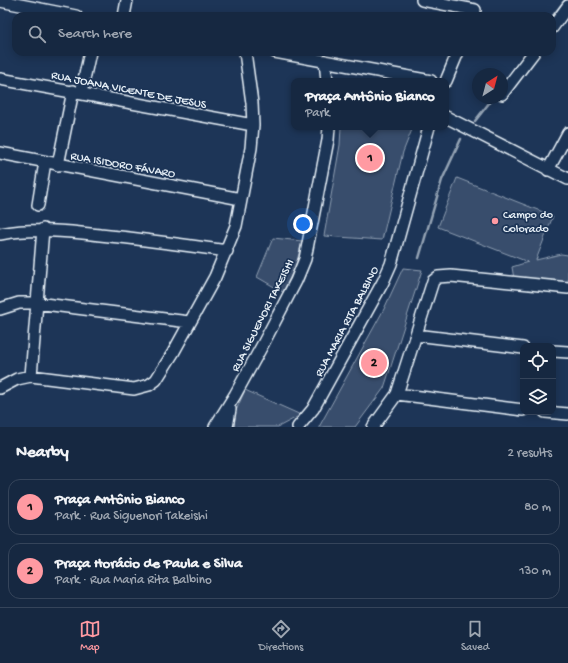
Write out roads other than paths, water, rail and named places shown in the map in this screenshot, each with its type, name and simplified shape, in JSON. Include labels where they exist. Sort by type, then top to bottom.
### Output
[{"type":"street","points":[[125,12],[127,0]]},
{"type":"street","points":[[422,0],[475,9]]},
{"type":"street","points":[[0,1],[56,12]]},
{"type":"street","points":[[556,22],[568,6]]},
{"type":"street","points":[[58,165],[77,92],[89,56]]},
{"type":"street","points":[[0,388],[17,379],[31,376],[120,388],[142,388],[156,380],[173,353],[227,251],[236,226],[251,148],[253,125],[252,103],[246,56]]},
{"type":"street","points":[[297,56],[415,78]]},
{"type":"street","points":[[447,78],[456,56]]},
{"type":"street","points":[[508,86],[531,56]]},
{"type":"street","points":[[325,61],[327,78]]},
{"type":"street","name":"RUA JOANA VICENTE DE JESUS","points":[[0,79],[253,125]]},
{"type":"street","points":[[449,119],[568,179]]},
{"type":"street","name":"RUA SIGUENORI TAKEISHI","points":[[215,427],[235,395],[296,281],[305,259],[329,130]]},
{"type":"street","name":"RUA MARIA RITA BALBINO","points":[[298,427],[314,409],[383,282],[391,264],[428,130]]},
{"type":"street","points":[[548,170],[568,133]]},
{"type":"street","name":"RUA ISIDORO FÁVARO","points":[[0,153],[241,199]]},
{"type":"street","points":[[38,205],[45,162]]},
{"type":"street","points":[[0,234],[43,229],[147,239],[227,251]]},
{"type":"street","points":[[31,376],[43,229]]},
{"type":"street","points":[[373,427],[397,394],[433,281],[438,276],[568,288]]},
{"type":"street","points":[[0,309],[20,303],[36,303],[189,322]]},
{"type":"street","points":[[416,335],[520,348]]},
{"type":"street","points":[[556,351],[568,352]]},
{"type":"street","points":[[397,394],[520,410]]},
{"type":"street","name":"RUA SIGUENORI TAKEISHI","points":[[227,427],[229,411],[235,395]]},
{"type":"street","points":[[556,413],[568,414]]},
{"type":"waterway","points":[[556,12],[565,0]]},
{"type":"waterway","points":[[515,68],[524,56]]},
{"type":"waterway","points":[[475,121],[488,104]]},
{"type":"waterway","points":[[419,258],[442,180],[461,139]]},
{"type":"place","name":"Praça Antônio Bianco","points":[[370,158]]},
{"type":"place","name":"Campo do Colorado","points":[[495,221]]},
{"type":"place","name":"Praça Horácio de Paula e Silva","points":[[374,363]]}]
